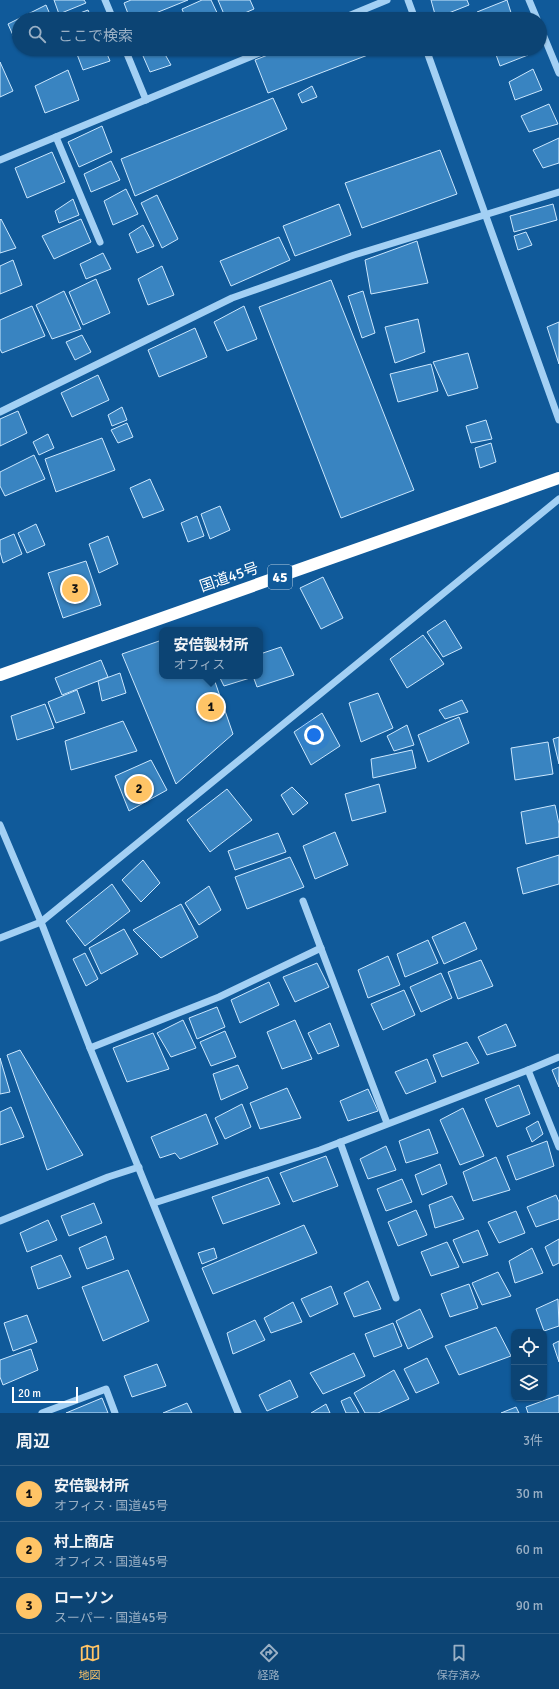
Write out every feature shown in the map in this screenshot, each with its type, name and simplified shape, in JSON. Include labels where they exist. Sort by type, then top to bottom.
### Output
[{"type":"highway","name":"国道45号","points":[[0,675],[559,478]]},
{"type":"street","points":[[105,0],[110,12]]},
{"type":"street","points":[[359,12],[387,0]]},
{"type":"street","points":[[408,0],[412,12]]},
{"type":"street","points":[[529,0],[534,12]]},
{"type":"street","points":[[547,44],[559,73]]},
{"type":"street","points":[[128,56],[146,100]]},
{"type":"street","points":[[0,160],[252,56]]},
{"type":"street","points":[[429,56],[559,420]]},
{"type":"street","points":[[56,137],[100,242]]},
{"type":"street","points":[[0,412],[232,298],[354,255],[486,213],[559,192]]},
{"type":"street","points":[[0,938],[41,922],[559,499]]},
{"type":"street","points":[[0,825],[41,922],[90,1048],[140,1167],[238,1413]]},
{"type":"street","points":[[303,901],[387,1123]]},
{"type":"street","points":[[90,1048],[219,997],[321,948]]},
{"type":"street","points":[[154,1203],[340,1142],[559,1057]]},
{"type":"street","points":[[528,1070],[559,1147]]},
{"type":"street","points":[[340,1142],[396,1298]]},
{"type":"street","points":[[0,1221],[108,1177],[140,1167]]},
{"type":"street","points":[[42,1413],[106,1389],[115,1413]]},
{"type":"building","points":[[54,0],[84,0],[86,3],[64,12],[58,12]]},
{"type":"building","points":[[131,0],[188,0],[158,12],[127,12],[124,3]]},
{"type":"building","points":[[202,0],[211,0],[217,12],[183,12],[182,9]]},
{"type":"building","points":[[218,0],[250,0],[254,9],[247,12],[223,12]]},
{"type":"building","points":[[431,0],[467,0],[469,5],[451,12],[434,12]]},
{"type":"building","points":[[507,0],[511,12],[477,12]]},
{"type":"building","points":[[46,5],[49,12],[32,12]]},
{"type":"building","points":[[12,22],[12,33],[8,24]]},
{"type":"building","points":[[78,56],[108,56],[110,61],[83,70]]},
{"type":"building","points":[[143,56],[166,56],[171,65],[150,72]]},
{"type":"building","points":[[265,56],[365,56],[268,93],[255,60]]},
{"type":"building","points":[[496,56],[525,56],[500,66]]},
{"type":"building","points":[[0,62],[13,91],[0,97]]},
{"type":"building","points":[[533,69],[542,90],[515,100],[509,82]]},
{"type":"building","points":[[68,70],[79,100],[45,113],[35,86]]},
{"type":"building","points":[[312,86],[317,97],[302,103],[298,94]]},
{"type":"building","points":[[273,98],[287,129],[135,196],[121,159]]},
{"type":"building","points":[[549,104],[558,124],[529,132],[521,116]]},
{"type":"building","points":[[102,126],[112,152],[79,167],[68,142]]},
{"type":"building","points":[[559,138],[559,163],[543,168],[533,150]]},
{"type":"building","points":[[440,150],[457,194],[362,228],[345,183]]},
{"type":"building","points":[[52,152],[65,182],[27,198],[15,168]]},
{"type":"building","points":[[111,161],[120,180],[91,192],[84,174]]},
{"type":"building","points":[[126,189],[138,214],[113,225],[104,201]]},
{"type":"building","points":[[157,195],[178,239],[162,248],[141,203]]},
{"type":"building","points":[[73,199],[79,215],[59,223],[55,211]]},
{"type":"building","points":[[339,204],[351,235],[295,256],[283,226]]},
{"type":"building","points":[[553,204],[557,220],[514,232],[510,216]]},
{"type":"building","points":[[1,219],[16,248],[0,253],[0,220]]},
{"type":"building","points":[[81,219],[91,242],[54,259],[42,236]]},
{"type":"building","points":[[143,225],[154,246],[137,253],[129,234]]},
{"type":"building","points":[[526,232],[532,245],[518,250],[514,236]]},
{"type":"building","points":[[279,237],[290,260],[231,286],[220,261]]},
{"type":"building","points":[[417,241],[428,283],[371,294],[365,260]]},
{"type":"building","points":[[103,253],[111,269],[86,279],[80,264]]},
{"type":"building","points":[[13,260],[22,285],[0,294],[0,266]]},
{"type":"building","points":[[162,266],[174,295],[148,305],[138,279]]},
{"type":"building","points":[[96,279],[110,313],[83,325],[69,292]]},
{"type":"building","points":[[331,280],[414,490],[341,518],[259,307]]},
{"type":"building","points":[[64,291],[81,329],[52,339],[36,305]]},
{"type":"building","points":[[363,291],[375,333],[362,338],[348,296]]},
{"type":"building","points":[[32,306],[45,336],[2,353],[0,349],[0,320]]},
{"type":"building","points":[[244,306],[257,339],[227,351],[214,322]]},
{"type":"building","points":[[418,319],[425,352],[395,363],[385,327]]},
{"type":"building","points":[[559,322],[559,364],[547,327]]},
{"type":"building","points":[[195,328],[207,357],[159,377],[148,350]]},
{"type":"building","points":[[82,335],[91,352],[75,360],[66,342]]},
{"type":"building","points":[[468,353],[478,388],[448,396],[433,362]]},
{"type":"building","points":[[431,364],[438,391],[398,402],[390,374]]},
{"type":"building","points":[[98,375],[109,400],[72,417],[61,393]]},
{"type":"building","points":[[122,407],[127,420],[112,426],[108,415]]},
{"type":"building","points":[[18,411],[27,433],[0,446],[0,419]]},
{"type":"building","points":[[486,420],[492,439],[471,443],[466,426]]},
{"type":"building","points":[[127,423],[133,437],[118,443],[111,430]]},
{"type":"building","points":[[48,434],[54,448],[39,455],[33,442]]},
{"type":"building","points":[[102,438],[115,470],[56,492],[45,459]]},
{"type":"building","points":[[491,443],[496,462],[480,468],[475,448]]},
{"type":"building","points":[[34,455],[45,479],[5,496],[0,486],[0,472]]},
{"type":"building","points":[[150,479],[164,510],[143,518],[130,488]]},
{"type":"building","points":[[220,506],[230,530],[210,539],[201,514]]},
{"type":"building","points":[[197,516],[204,536],[188,542],[181,523]]},
{"type":"building","points":[[36,524],[45,545],[27,553],[18,533]]},
{"type":"building","points":[[14,534],[22,554],[3,563],[0,552],[0,540]]},
{"type":"building","points":[[108,536],[118,564],[99,573],[89,544]]},
{"type":"building","points":[[86,561],[101,605],[63,618],[48,573]]},
{"type":"building","points":[[323,577],[343,618],[321,629],[300,588]]},
{"type":"building","points":[[445,620],[462,648],[443,657],[427,632]]},
{"type":"building","points":[[423,635],[444,664],[407,688],[390,659]]},
{"type":"building","points":[[159,641],[159,679],[214,679],[233,734],[176,784],[122,654]]},
{"type":"building","points":[[281,647],[294,675],[257,687],[254,679],[263,679],[263,653]]},
{"type":"building","points":[[101,660],[108,677],[62,695],[55,678]]},
{"type":"building","points":[[120,673],[126,693],[102,701],[98,681]]},
{"type":"building","points":[[220,679],[247,679],[224,686]]},
{"type":"building","points":[[77,690],[85,713],[56,723],[48,702]]},
{"type":"building","points":[[378,693],[393,728],[361,742],[349,703]]},
{"type":"building","points":[[462,700],[468,712],[445,719],[439,710]]},
{"type":"building","points":[[45,704],[54,728],[17,740],[11,716]]},
{"type":"building","points":[[322,713],[340,746],[311,765],[294,732]]},
{"type":"building","points":[[459,717],[469,743],[428,762],[418,735]]},
{"type":"building","points":[[123,721],[137,751],[71,770],[65,741]]},
{"type":"building","points":[[407,725],[414,745],[394,751],[387,736]]},
{"type":"building","points":[[559,737],[559,764],[553,739]]},
{"type":"building","points":[[548,742],[553,774],[515,780],[511,748]]},
{"type":"building","points":[[412,750],[416,768],[373,778],[371,759]]},
{"type":"building","points":[[151,760],[167,790],[129,811],[115,776]]},
{"type":"building","points":[[379,784],[386,812],[352,821],[345,794]]},
{"type":"building","points":[[292,787],[308,803],[293,815],[281,795]]},
{"type":"building","points":[[227,789],[252,820],[210,852],[187,820]]},
{"type":"building","points":[[555,805],[559,824],[559,837],[526,844],[521,812]]},
{"type":"building","points":[[335,832],[348,865],[315,879],[303,846]]},
{"type":"building","points":[[278,833],[286,852],[235,870],[228,851]]},
{"type":"building","points":[[559,855],[559,884],[523,894],[517,868]]},
{"type":"building","points":[[290,857],[304,887],[247,909],[235,877]]},
{"type":"building","points":[[143,860],[160,883],[141,902],[122,880]]},
{"type":"building","points":[[112,884],[130,911],[85,946],[66,921]]},
{"type":"building","points":[[209,886],[221,910],[199,925],[185,903]]},
{"type":"building","points":[[181,904],[198,937],[161,958],[133,930]]},
{"type":"building","points":[[465,922],[477,949],[444,964],[432,937]]},
{"type":"building","points":[[124,929],[138,954],[101,974],[89,948]]},
{"type":"building","points":[[428,940],[438,963],[405,977],[397,954]]},
{"type":"building","points":[[85,953],[98,979],[86,986],[73,959]]},
{"type":"building","points":[[388,956],[400,985],[368,998],[358,970]]},
{"type":"building","points":[[481,960],[493,986],[458,999],[448,972]]},
{"type":"building","points":[[317,963],[329,987],[295,1002],[283,977]]},
{"type":"building","points":[[441,973],[452,998],[421,1012],[410,987]]},
{"type":"building","points":[[269,982],[279,1005],[240,1023],[231,1000]]},
{"type":"building","points":[[404,990],[415,1015],[383,1030],[371,1004]]},
{"type":"building","points":[[217,1007],[225,1027],[197,1039],[189,1018]]},
{"type":"building","points":[[183,1020],[196,1048],[171,1057],[157,1033]]},
{"type":"building","points":[[295,1020],[312,1059],[282,1069],[267,1032]]},
{"type":"building","points":[[330,1023],[339,1046],[318,1054],[308,1033]]},
{"type":"building","points":[[506,1024],[516,1046],[487,1055],[478,1037]]},
{"type":"building","points":[[225,1031],[236,1057],[211,1066],[200,1042]]},
{"type":"building","points":[[153,1033],[169,1069],[127,1082],[113,1048]]},
{"type":"building","points":[[467,1042],[479,1063],[442,1077],[433,1055]]},
{"type":"building","points":[[20,1050],[83,1155],[47,1170],[7,1055]]},
{"type":"building","points":[[0,1058],[10,1092],[0,1094]]},
{"type":"building","points":[[427,1059],[436,1082],[406,1094],[395,1072]]},
{"type":"building","points":[[238,1065],[248,1088],[221,1100],[213,1074]]},
{"type":"building","points":[[559,1067],[559,1087],[552,1070]]},
{"type":"building","points":[[519,1085],[530,1114],[497,1127],[485,1099]]},
{"type":"building","points":[[287,1088],[301,1118],[260,1129],[250,1103]]},
{"type":"building","points":[[368,1089],[378,1111],[348,1121],[340,1101]]},
{"type":"building","points":[[242,1104],[251,1127],[225,1139],[215,1118]]},
{"type":"building","points":[[11,1107],[24,1137],[0,1145],[0,1112]]},
{"type":"building","points":[[463,1108],[484,1156],[460,1165],[440,1120]]},
{"type":"building","points":[[206,1114],[218,1144],[180,1159],[175,1153],[160,1158],[151,1137]]},
{"type":"building","points":[[538,1121],[543,1134],[532,1142],[526,1128]]},
{"type":"building","points":[[429,1129],[438,1153],[406,1163],[399,1141]]},
{"type":"building","points":[[547,1141],[554,1166],[516,1180],[507,1156]]},
{"type":"building","points":[[386,1146],[396,1170],[368,1179],[360,1159]]},
{"type":"building","points":[[326,1156],[338,1186],[293,1202],[280,1173]]},
{"type":"building","points":[[496,1157],[510,1190],[473,1201],[463,1172]]},
{"type":"building","points":[[440,1164],[447,1184],[422,1195],[415,1175]]},
{"type":"building","points":[[268,1177],[280,1204],[223,1224],[212,1197]]},
{"type":"building","points":[[402,1179],[412,1202],[386,1211],[377,1189]]},
{"type":"building","points":[[556,1195],[559,1202],[559,1219],[536,1227],[527,1207]]},
{"type":"building","points":[[452,1196],[464,1219],[435,1228],[429,1205]]},
{"type":"building","points":[[94,1203],[102,1223],[69,1236],[61,1216]]},
{"type":"building","points":[[416,1210],[427,1235],[398,1246],[388,1222]]},
{"type":"building","points":[[516,1211],[525,1233],[499,1243],[488,1222]]},
{"type":"building","points":[[48,1220],[57,1240],[27,1252],[20,1233]]},
{"type":"building","points":[[304,1225],[317,1253],[213,1294],[202,1268]]},
{"type":"building","points":[[478,1230],[488,1255],[463,1263],[453,1240]]},
{"type":"building","points":[[106,1236],[114,1259],[87,1269],[79,1248]]},
{"type":"building","points":[[559,1239],[559,1263],[553,1266],[545,1247]]},
{"type":"building","points":[[447,1242],[459,1267],[431,1276],[421,1252]]},
{"type":"building","points":[[214,1248],[217,1258],[202,1264],[198,1253]]},
{"type":"building","points":[[532,1248],[543,1273],[515,1283],[509,1261]]},
{"type":"building","points":[[61,1255],[71,1277],[38,1289],[31,1267]]},
{"type":"building","points":[[128,1270],[149,1321],[103,1341],[82,1287]]},
{"type":"building","points":[[498,1272],[511,1296],[482,1305],[472,1283]]},
{"type":"building","points":[[368,1281],[381,1309],[354,1317],[344,1293]]},
{"type":"building","points":[[469,1284],[478,1308],[450,1317],[441,1294]]},
{"type":"building","points":[[331,1286],[338,1304],[310,1317],[301,1299]]},
{"type":"building","points":[[558,1299],[559,1326],[547,1330],[543,1329],[536,1309]]},
{"type":"building","points":[[293,1302],[302,1322],[271,1333],[264,1318]]},
{"type":"building","points":[[420,1309],[433,1337],[408,1349],[396,1321]]},
{"type":"building","points":[[27,1315],[37,1342],[13,1351],[4,1323]]},
{"type":"building","points":[[255,1320],[265,1340],[233,1354],[227,1333]]},
{"type":"building","points":[[393,1323],[402,1346],[374,1357],[365,1334]]},
{"type":"building","points":[[496,1327],[511,1356],[459,1375],[445,1346]]},
{"type":"building","points":[[559,1341],[559,1362],[553,1344]]},
{"type":"building","points":[[31,1349],[38,1370],[3,1385],[0,1377],[0,1360]]},
{"type":"building","points":[[354,1353],[365,1376],[323,1394],[310,1373]]},
{"type":"building","points":[[427,1358],[439,1383],[416,1393],[404,1369]]},
{"type":"building","points":[[157,1364],[166,1386],[132,1397],[124,1376]]},
{"type":"building","points":[[394,1370],[409,1399],[378,1413],[365,1413],[354,1393]]},
{"type":"building","points":[[290,1380],[298,1397],[267,1411],[259,1395]]},
{"type":"building","points":[[559,1395],[559,1413],[528,1413],[526,1407],[542,1401],[547,1401],[547,1399]]},
{"type":"building","points":[[350,1397],[359,1413],[346,1413],[341,1401]]},
{"type":"building","points":[[102,1398],[108,1413],[66,1413]]},
{"type":"building","points":[[187,1403],[192,1413],[163,1413]]},
{"type":"building","points":[[326,1404],[330,1413],[311,1413]]},
{"type":"building","points":[[516,1407],[519,1413],[501,1413]]},
{"type":"place","name":"ローソン","points":[[75,589]]},
{"type":"place","name":"安倍製材所","points":[[211,707]]},
{"type":"place","name":"村上商店","points":[[139,789]]}]
